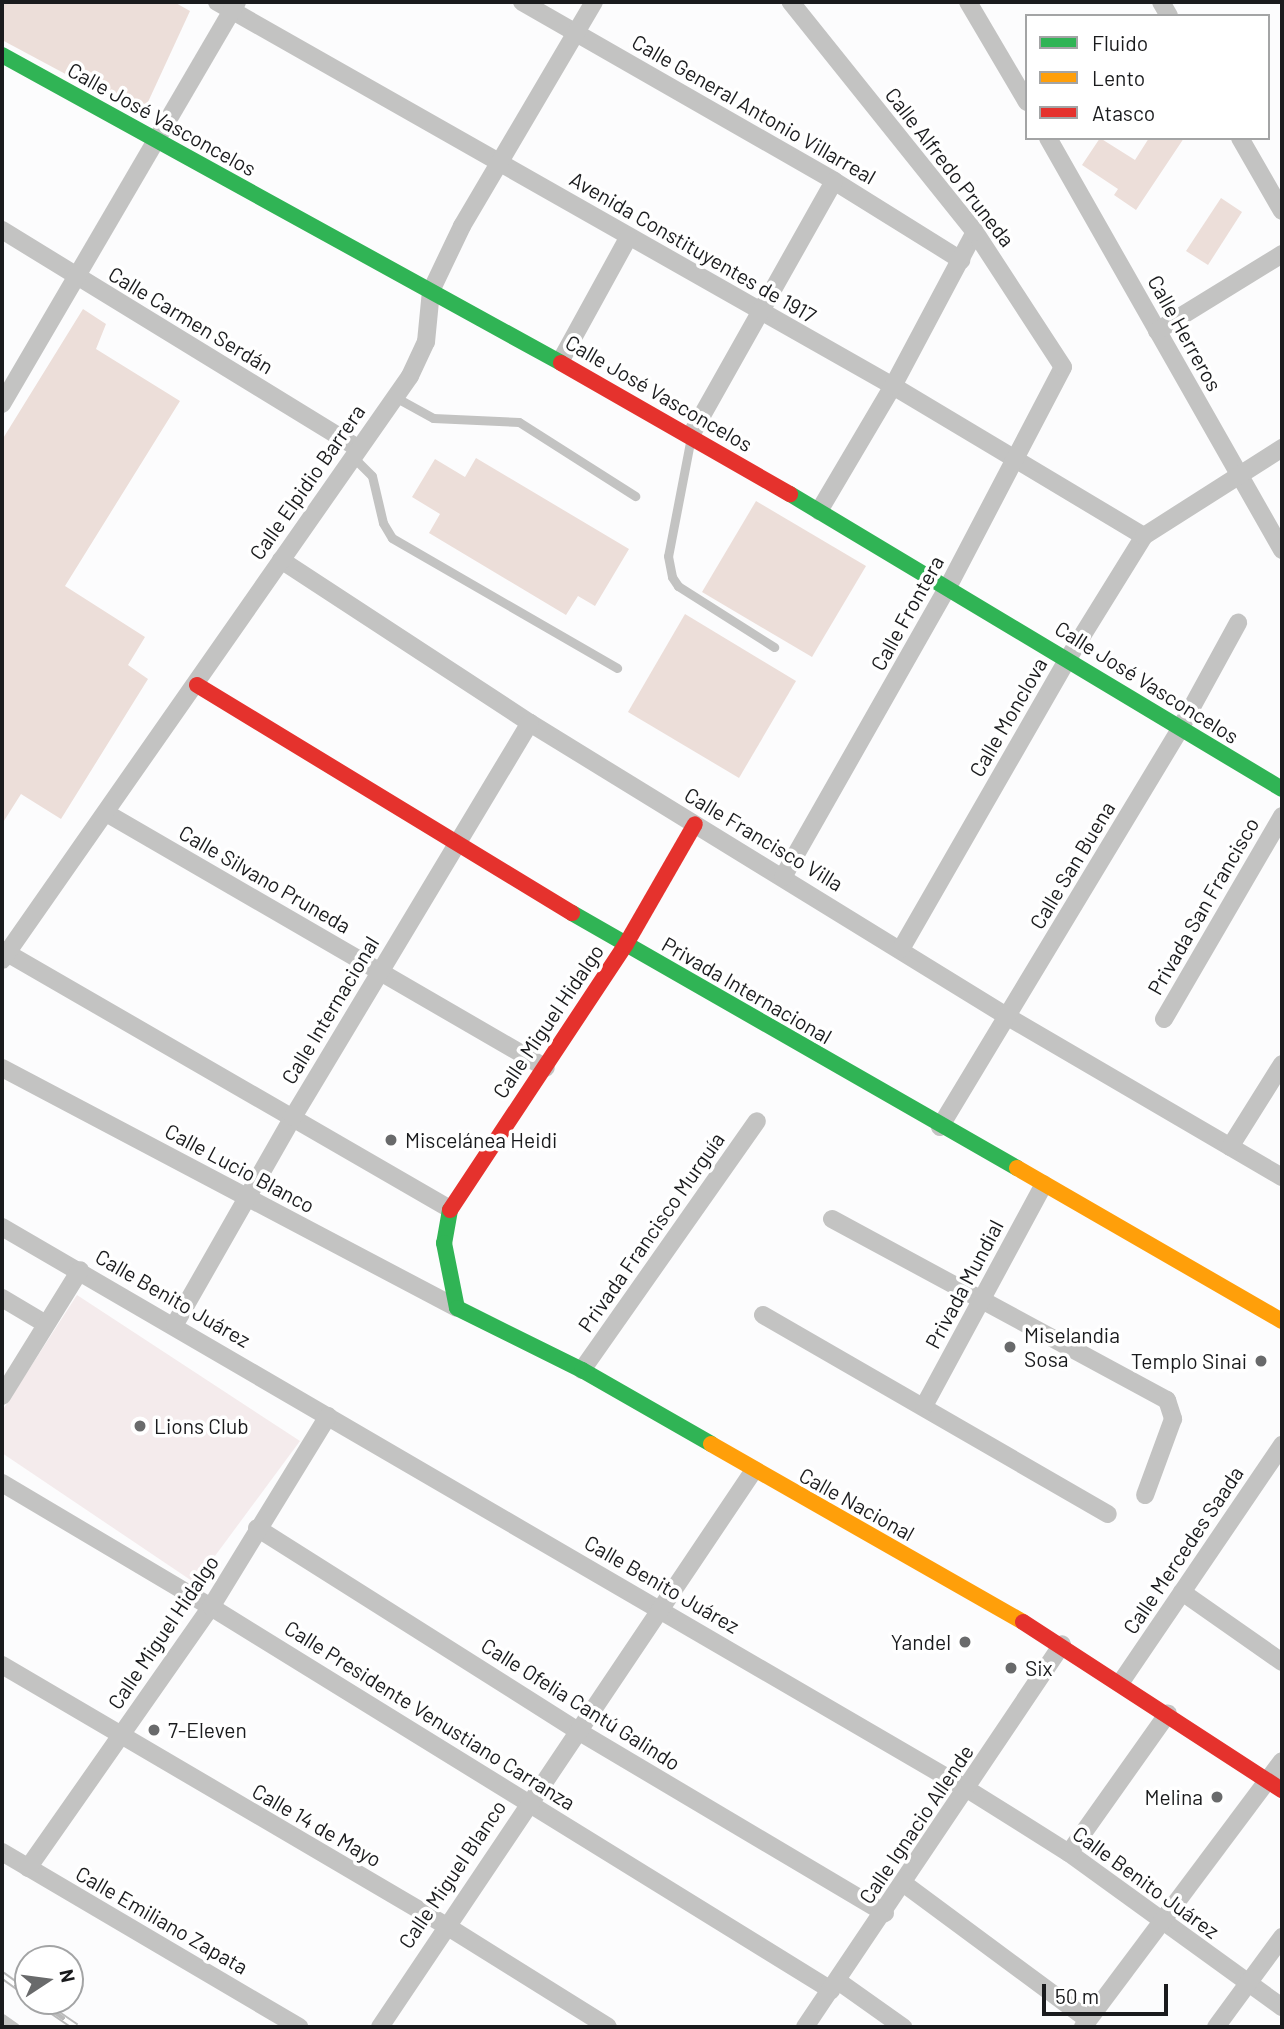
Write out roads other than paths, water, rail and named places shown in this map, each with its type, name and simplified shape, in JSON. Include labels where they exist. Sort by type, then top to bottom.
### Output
[{"type":"street","name":"Calle General Antonio Villarreal","points":[[522,2],[834,181],[961,260]]},
{"type":"street","name":"Calle Elpidio Barrera","points":[[3,954],[108,814],[424,350],[431,290],[498,160],[593,2]]},
{"type":"street","name":"Calle Alfredo Pruneda","points":[[791,2],[975,232],[1063,367]]},
{"type":"street","points":[[968,2],[1025,99]]},
{"type":"street","points":[[2,404],[78,278],[229,4]]},
{"type":"street","name":"Avenida Constituyentes de 1917","points":[[229,4],[628,238],[893,386],[1144,536]]},
{"type":"street","name":"Calle José Vasconcelos","points":[[2,55],[561,360],[1069,657],[1282,789]]},
{"type":"street","name":"Calle Herreros","points":[[1049,140],[1282,550]]},
{"type":"street","points":[[1241,140],[1282,211]]},
{"type":"street","points":[[691,435],[834,181]]},
{"type":"street","name":"Calle Carmen Serdán","points":[[2,230],[355,452]]},
{"type":"street","points":[[819,511],[893,386],[975,232]]},
{"type":"street","points":[[561,360],[628,238]]},
{"type":"street","points":[[1157,331],[1282,254]]},
{"type":"street","name":"Calle Frontera","points":[[783,877],[948,587],[1018,459],[1063,367]]},
{"type":"street","name":"Calle Monclova","points":[[901,949],[1069,657],[1144,536],[1167,517],[1282,448]]},
{"type":"street","name":"Calle Francisco Villa","points":[[281,560],[530,723],[1008,1017],[1282,1177]]},
{"type":"street","name":"Calle San Buena","points":[[940,1127],[1181,727],[1238,623]]},
{"type":"street","name":"Privada Internacional","points":[[197,685],[455,845],[940,1127],[1282,1321]]},
{"type":"street","name":"Calle Internacional","points":[[175,1324],[293,1117],[530,723]]},
{"type":"street","name":"Calle Silvano Pruneda","points":[[108,814],[545,1068]]},
{"type":"street","name":"Privada San Francisco","points":[[1164,1019],[1282,816]]},
{"type":"street","name":"Calle Miguel Hidalgo","points":[[457,1308],[444,1244],[450,1209],[626,944],[695,824]]},
{"type":"street","points":[[3,954],[293,1117],[450,1209]]},
{"type":"street","name":"Calle Lucio Blanco","points":[[2,1068],[457,1308]]},
{"type":"street","points":[[1230,1147],[1280,1071]]},
{"type":"street","name":"Privada Francisco Murguía","points":[[582,1370],[757,1121]]},
{"type":"street","name":"Privada Mundial","points":[[924,1406],[1044,1184]]},
{"type":"street","points":[[832,1219],[1171,1405],[1173,1419],[1144,1494]]},
{"type":"street","name":"Calle Benito Juárez","points":[[2,1227],[175,1324],[967,1789],[1069,1853],[1282,2007]]},
{"type":"street","points":[[2,1396],[44,1323],[80,1270]]},
{"type":"street","points":[[2,1298],[44,1323]]},
{"type":"street","name":"Calle Nacional","points":[[457,1308],[582,1370],[1062,1644],[1275,1785]]},
{"type":"street","points":[[763,1315],[1108,1514]]},
{"type":"street","name":"Calle Miguel Hidalgo","points":[[28,1868],[211,1607],[328,1416]]},
{"type":"street","name":"Calle Mercedes Saada","points":[[1121,1682],[1281,1450]]},
{"type":"street","name":"Calle Miguel Blanco","points":[[380,2027],[445,1924],[528,1802],[664,1611],[754,1470]]},
{"type":"street","name":"Calle Presidente Venustiano Carranza","points":[[2,1483],[903,2027]]},
{"type":"street","name":"Calle Ofelia Cantú Galindo","points":[[257,1528],[578,1731],[885,1913]]},
{"type":"street","points":[[1182,1592],[1282,1662]]},
{"type":"street","name":"Calle Ignacio Allende","points":[[805,2027],[885,1913],[1062,1644]]},
{"type":"street","name":"Calle 14 de Mayo","points":[[2,1665],[119,1737],[445,1924],[608,2027]]},
{"type":"street","points":[[1069,1853],[1168,1713]]},
{"type":"street","points":[[903,1883],[1086,2024],[1275,1785],[1282,1761]]},
{"type":"street","name":"Calle Emiliano Zapata","points":[[2,1852],[299,2027]]},
{"type":"street","points":[[1216,2027],[1282,1937]]},
{"type":"lane","points":[[394,397],[433,418],[519,422],[635,496]]},
{"type":"lane","points":[[691,435],[668,556],[672,577],[678,586],[774,647]]},
{"type":"lane","points":[[355,452],[372,476],[383,523],[392,538],[617,668]]},
{"type":"lane","points":[[2,2018],[15,2027]]},
{"type":"railway","points":[[2,1975],[14,1984]]},
{"type":"railway","points":[[58,2015],[76,2027]]},
{"type":"place","name":"Miscelánea Heidi","points":[[391,1140]]},
{"type":"place","name":"Miselandia Sosa","points":[[1010,1347]]},
{"type":"place","name":"Templo Sinai","points":[[1261,1361]]},
{"type":"place","name":"Lions Club","points":[[140,1426]]},
{"type":"place","name":"Yandel","points":[[965,1642]]},
{"type":"place","name":"Six","points":[[1011,1668]]},
{"type":"place","name":"7-Eleven","points":[[154,1730]]},
{"type":"place","name":"Melina","points":[[1217,1797]]}]
